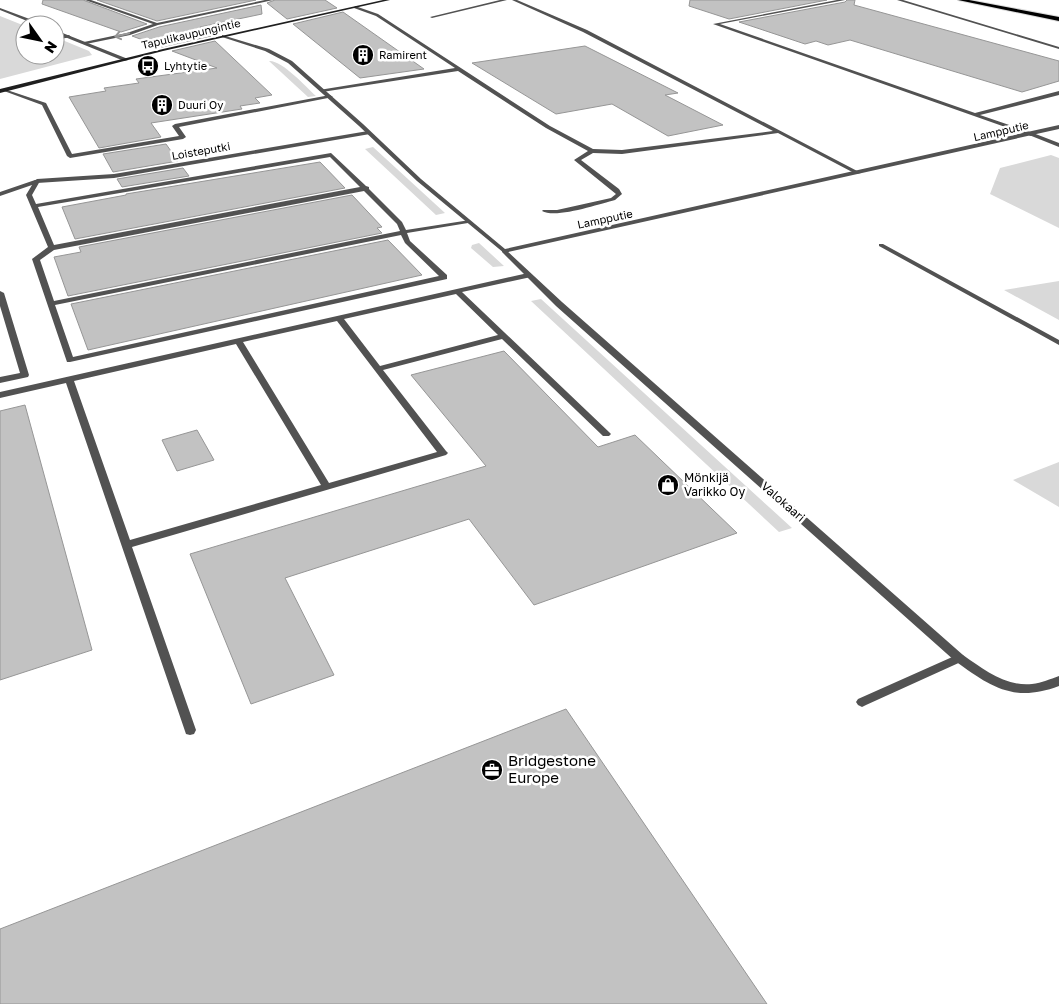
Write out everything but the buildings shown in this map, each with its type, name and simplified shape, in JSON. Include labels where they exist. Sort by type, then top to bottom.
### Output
[{"type":"main road","name":"Tapulikaupungintie","points":[[3,90],[224,36],[388,0]]},
{"type":"main road","points":[[961,0],[1059,19]]},
{"type":"main road","points":[[994,0],[1059,13]]},
{"type":"street","points":[[87,0],[157,24]]},
{"type":"street","points":[[86,43],[128,34],[157,24],[271,0]]},
{"type":"street","points":[[432,17],[505,0]]},
{"type":"street","points":[[514,0],[585,31],[858,174]]},
{"type":"street","points":[[843,0],[715,24],[1059,145]]},
{"type":"street","points":[[899,0],[1059,48]]},
{"type":"street","points":[[355,7],[377,16],[548,128],[592,151],[622,152],[777,132]]},
{"type":"street","points":[[0,9],[15,15]]},
{"type":"street","points":[[65,35],[126,60]]},
{"type":"street","points":[[65,37],[69,36]]},
{"type":"street","points":[[224,36],[259,47],[284,59],[330,97],[419,180],[504,251]]},
{"type":"street","points":[[322,90],[459,69]]},
{"type":"street","points":[[3,90],[44,104],[70,156],[183,137],[175,126],[330,97]]},
{"type":"street","points":[[975,115],[1059,93]]},
{"type":"street","name":"Lampputie","points":[[504,251],[1059,128]]},
{"type":"street","name":"Loisteputki","points":[[0,194],[37,181],[114,176],[368,133]]},
{"type":"street","points":[[545,210],[557,212],[612,198],[619,194],[617,190],[577,160],[592,151]]},
{"type":"street","points":[[34,206],[331,155],[367,188],[400,223],[407,242],[444,277],[70,360],[36,260],[52,248],[367,188]]},
{"type":"street","points":[[37,181],[29,195],[52,248]]},
{"type":"street","points":[[51,304],[404,232],[468,221]]},
{"type":"street","points":[[881,245],[1059,343]]},
{"type":"street","name":"Valokaari","points":[[504,251],[528,275],[959,658],[990,680],[1018,691],[1050,685],[1059,681]]},
{"type":"street","points":[[0,395],[528,275]]},
{"type":"street","points":[[457,291],[606,434]]},
{"type":"street","points":[[0,292],[25,375],[0,380]]},
{"type":"street","points":[[126,545],[443,453],[338,318]]},
{"type":"street","points":[[378,369],[504,336]]},
{"type":"street","points":[[238,340],[327,487]]},
{"type":"street","points":[[68,379],[190,730]]},
{"type":"street","points":[[862,702],[959,658]]},
{"type":"shaded area","points":[[0,16],[15,22],[15,65],[54,65],[0,79]]},
{"type":"shaded area","points":[[65,41],[89,51],[92,55],[65,62]]},
{"type":"shaded area","points":[[269,61],[287,69],[316,96],[308,97]]},
{"type":"shaded area","points":[[373,147],[445,213],[436,215],[365,149]]},
{"type":"shaded area","points":[[1051,155],[1059,158],[1059,228],[990,194],[1000,168]]},
{"type":"shaded area","points":[[479,243],[504,266],[493,267],[471,248],[472,245]]},
{"type":"shaded area","points":[[1059,281],[1059,320],[1004,290]]},
{"type":"shaded area","points":[[541,299],[792,528],[779,532],[531,301]]},
{"type":"shaded area","points":[[1059,462],[1059,507],[1013,480]]},
{"type":"place","name":"Ramirent","points":[[363,55]]},
{"type":"place","name":"Lyhtytie","points":[[148,66]]},
{"type":"place","name":"Duuri Oy","points":[[162,105]]},
{"type":"place","name":"Mönkijä Varikko Oy","points":[[668,485]]},
{"type":"place","name":"Bridgestone Europe","points":[[492,770]]}]
